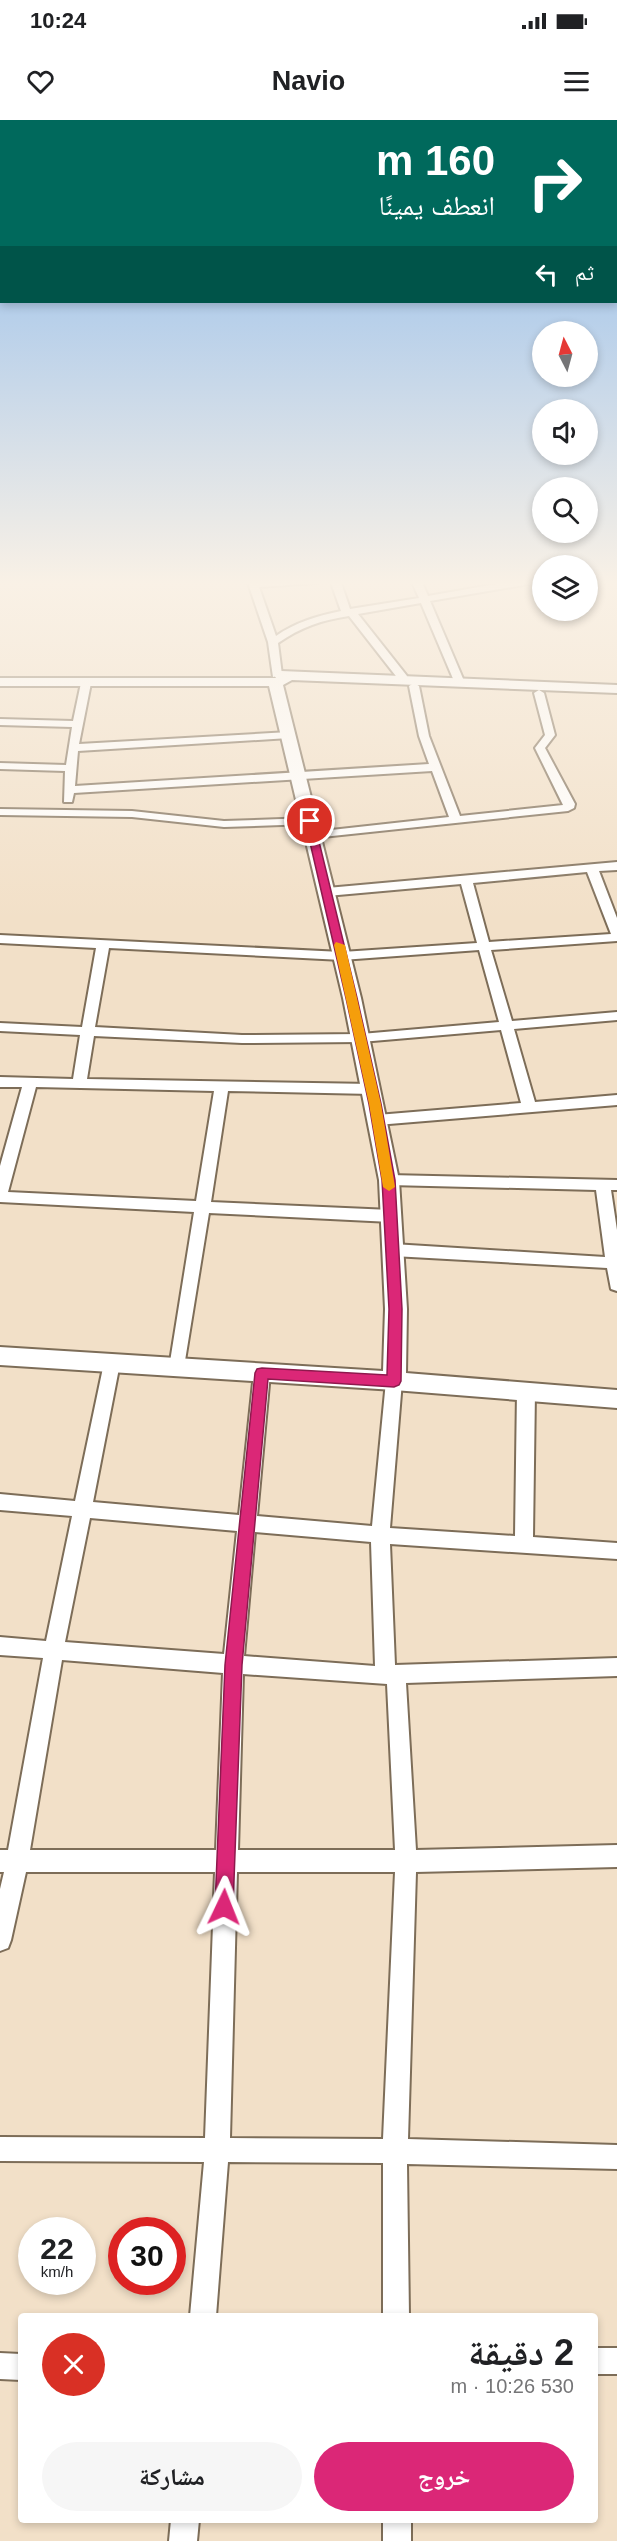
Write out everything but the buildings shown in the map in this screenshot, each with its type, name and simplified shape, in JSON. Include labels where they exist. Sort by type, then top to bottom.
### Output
[{"type":"street","points":[[67,812],[73,748],[84,693]]},
{"type":"street","points":[[280,693],[361,1038],[389,1180],[396,1309],[394,1381],[380,1535],[406,1861],[395,2151],[396,2313]]},
{"type":"street","points":[[412,693],[422,730],[456,820]]},
{"type":"street","points":[[0,812],[132,814],[224,824],[311,828],[456,820],[555,810],[570,807],[540,748],[550,735],[539,693],[617,696]]},
{"type":"street","points":[[0,722],[77,724]]},
{"type":"street","points":[[73,748],[289,735]]},
{"type":"street","points":[[0,765],[71,768]]},
{"type":"street","points":[[69,790],[436,767]]},
{"type":"street","points":[[327,891],[617,866]]},
{"type":"street","points":[[0,939],[342,956],[485,948],[617,936],[592,869]]},
{"type":"street","points":[[466,880],[529,1107]]},
{"type":"street","points":[[79,1083],[103,945]]},
{"type":"street","points":[[0,1027],[251,1039],[361,1038],[617,1016]]},
{"type":"street","points":[[0,1082],[372,1089]]},
{"type":"street","points":[[30,1083],[0,1196],[391,1216]]},
{"type":"street","points":[[177,1368],[222,1086]]},
{"type":"street","points":[[377,1120],[617,1100]]},
{"type":"street","points":[[389,1180],[610,1185],[617,1285]]},
{"type":"street","points":[[393,1250],[614,1263]]},
{"type":"street","points":[[0,1356],[394,1381],[617,1399]]},
{"type":"street","points":[[0,1940],[8,1861],[54,1650],[112,1363]]},
{"type":"street","points":[[202,2313],[217,2151],[233,1665],[262,1373]]},
{"type":"street","points":[[524,1544],[526,1391]]},
{"type":"street","points":[[0,1502],[380,1535],[617,1551]]},
{"type":"street","points":[[0,1646],[233,1665],[391,1674],[617,1667]]},
{"type":"street","points":[[8,1861],[406,1861],[617,1856]]},
{"type":"street","points":[[0,2149],[395,2151],[617,2161]]},
{"type":"street","points":[[598,2361],[617,2361]]},
{"type":"street","points":[[0,2366],[18,2367]]},
{"type":"street","points":[[183,2541],[185,2523]]},
{"type":"street","points":[[397,2523],[397,2541]]},
{"type":"slow traffic","points":[[339,945],[375,1104],[389,1187]]},
{"type":"route","points":[[224,1907],[233,1665],[262,1373],[394,1381],[396,1309],[389,1180],[352,998],[310,821]]}]
